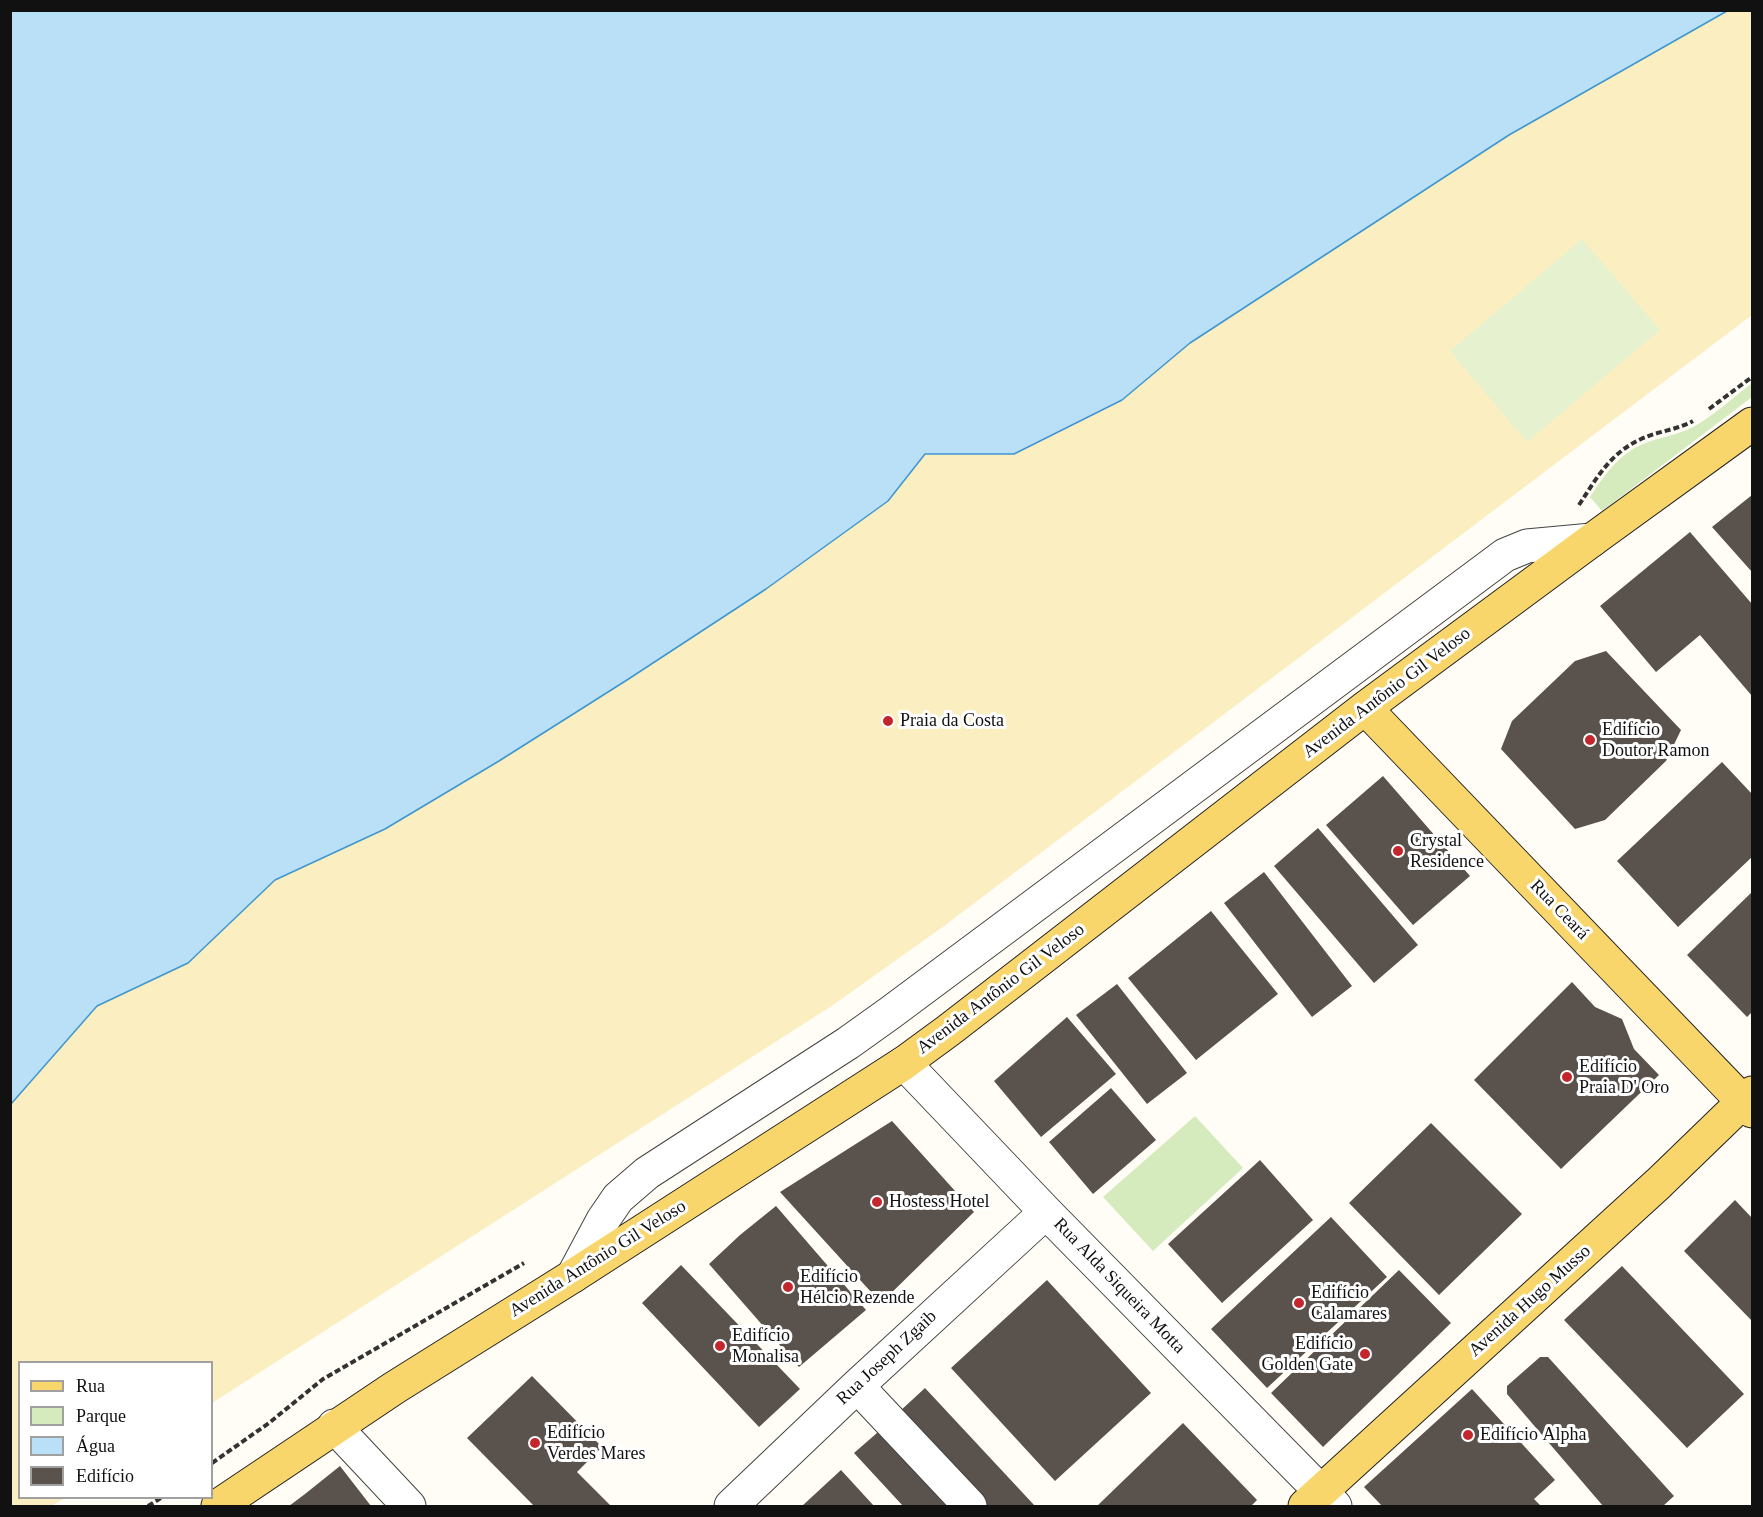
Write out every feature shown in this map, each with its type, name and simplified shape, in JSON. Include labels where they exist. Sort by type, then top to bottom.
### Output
[{"type":"main road","name":"Avenida Antônio Gil Veloso","points":[[218,1506],[334,1426],[573,1276],[904,1063],[1365,708],[1752,424]]},
{"type":"main road","name":"Rua Ceará","points":[[1365,708],[1744,1109]]},
{"type":"main road","name":"Avenida Hugo Musso","points":[[1320,1502],[1659,1183],[1744,1109]]},
{"type":"street","points":[[573,1276],[603,1220],[618,1198],[647,1173],[848,1043],[890,1013],[1505,555],[1527,546],[1592,540]]},
{"type":"street","name":"Rua Alda Siqueira Motta","points":[[904,1063],[1320,1502]]},
{"type":"street","name":"Rua Joseph Zgaib","points":[[731,1506],[1046,1212]]},
{"type":"street","points":[[857,1386],[970,1506]]},
{"type":"street","points":[[334,1426],[409,1506]]},
{"type":"green space","points":[[1582,239],[1660,330],[1527,442],[1450,351]]},
{"type":"green space","points":[[1752,383],[1752,397],[1602,511],[1590,497],[1607,473],[1628,453],[1645,443],[1693,427]]},
{"type":"green space","points":[[1195,1116],[1243,1168],[1153,1251],[1103,1197]]},
{"type":"sand","name":"Praia da Costa","points":[[1727,11],[1752,11],[1752,315],[944,926],[833,1005],[213,1402],[213,1361],[18,1361],[18,1499],[63,1499],[51,1506],[11,1506],[11,1104],[97,1006],[188,963],[275,880],[385,829],[499,761],[766,589],[888,501],[925,454],[1014,454],[1122,400],[1190,343],[1509,135]]},
{"type":"water","points":[[11,10],[1727,11],[1509,135],[1190,343],[1122,400],[1014,454],[925,454],[888,501],[766,589],[499,761],[385,829],[275,880],[188,963],[97,1006],[11,1104]]},
{"type":"building","points":[[1752,495],[1752,572],[1712,527]]},
{"type":"building","points":[[1690,532],[1752,604],[1752,696],[1700,635],[1656,672],[1600,606]]},
{"type":"building","name":"Edifício Doutor Ramon","points":[[1606,651],[1681,730],[1666,761],[1605,820],[1575,829],[1501,749],[1512,721],[1575,661]]},
{"type":"building","points":[[1722,762],[1752,794],[1752,857],[1678,927],[1617,861]]},
{"type":"building","name":"Crystal Residence","points":[[1383,776],[1470,876],[1413,925],[1326,825]]},
{"type":"building","points":[[1318,828],[1418,945],[1374,983],[1274,866]]},
{"type":"building","points":[[1264,872],[1352,986],[1312,1017],[1224,903]]},
{"type":"building","points":[[1752,892],[1752,1012],[1747,1017],[1687,955]]},
{"type":"building","points":[[1211,911],[1278,994],[1196,1060],[1128,978]]},
{"type":"building","name":"Edifício Praia D' Oro","points":[[1572,982],[1595,1007],[1622,1019],[1634,1049],[1659,1075],[1561,1169],[1474,1080]]},
{"type":"building","points":[[1117,984],[1187,1073],[1147,1104],[1076,1015]]},
{"type":"building","points":[[1067,1017],[1116,1074],[1041,1137],[994,1081]]},
{"type":"building","points":[[1111,1088],[1156,1140],[1093,1194],[1049,1142]]},
{"type":"building","name":"Hostess Hotel","points":[[892,1121],[974,1212],[881,1303],[780,1192]]},
{"type":"building","points":[[1431,1123],[1522,1214],[1439,1295],[1349,1203]]},
{"type":"building","points":[[1260,1160],[1313,1220],[1222,1303],[1168,1244]]},
{"type":"building","points":[[1735,1200],[1752,1218],[1752,1321],[1684,1251]]},
{"type":"building","name":"Edifício Hélcio Rezende","points":[[776,1206],[866,1310],[799,1367],[709,1264]]},
{"type":"building","name":"Edifício Calamares","points":[[1331,1217],[1387,1277],[1267,1388],[1211,1329]]},
{"type":"building","name":"Edifício Monalisa","points":[[681,1265],[800,1389],[759,1427],[642,1303]]},
{"type":"building","points":[[1622,1266],[1744,1394],[1687,1448],[1564,1320]]},
{"type":"building","name":"Edifício Golden Gate","points":[[1399,1270],[1451,1323],[1323,1447],[1271,1393]]},
{"type":"building","points":[[1047,1280],[1151,1393],[1055,1481],[951,1368]]},
{"type":"building","points":[[1540,1357],[1548,1357],[1674,1496],[1663,1506],[1603,1506],[1507,1394],[1507,1386]]},
{"type":"building","name":"Edifício Verdes Mares","points":[[532,1376],[602,1447],[577,1472],[611,1506],[534,1506],[467,1438]]},
{"type":"building","points":[[925,1388],[1035,1506],[986,1506],[899,1412]]},
{"type":"building","name":"Edifício Alpha","points":[[1472,1389],[1555,1480],[1534,1499],[1541,1506],[1382,1506],[1364,1487]]},
{"type":"building","points":[[1183,1423],[1257,1500],[1251,1506],[1097,1506]]},
{"type":"building","points":[[885,1426],[958,1506],[903,1506],[854,1453]]},
{"type":"building","points":[[340,1466],[371,1506],[289,1506],[305,1494]]},
{"type":"building","points":[[841,1470],[874,1506],[802,1506]]},
{"type":"place","name":"Praia da Costa","points":[[888,721]]},
{"type":"place","name":"Edifício Doutor Ramon","points":[[1590,740]]},
{"type":"place","name":"Crystal Residence","points":[[1398,851]]},
{"type":"place","name":"Edifício Praia D' Oro","points":[[1567,1077]]},
{"type":"place","name":"Hostess Hotel","points":[[877,1202]]},
{"type":"place","name":"Edifício Hélcio Rezende","points":[[788,1287]]},
{"type":"place","name":"Edifício Calamares","points":[[1299,1303]]},
{"type":"place","name":"Edifício Monalisa","points":[[720,1346]]},
{"type":"place","name":"Edifício Golden Gate","points":[[1365,1354]]},
{"type":"place","name":"Edifício Alpha","points":[[1468,1435]]},
{"type":"place","name":"Edifício Verdes Mares","points":[[535,1443]]}]
